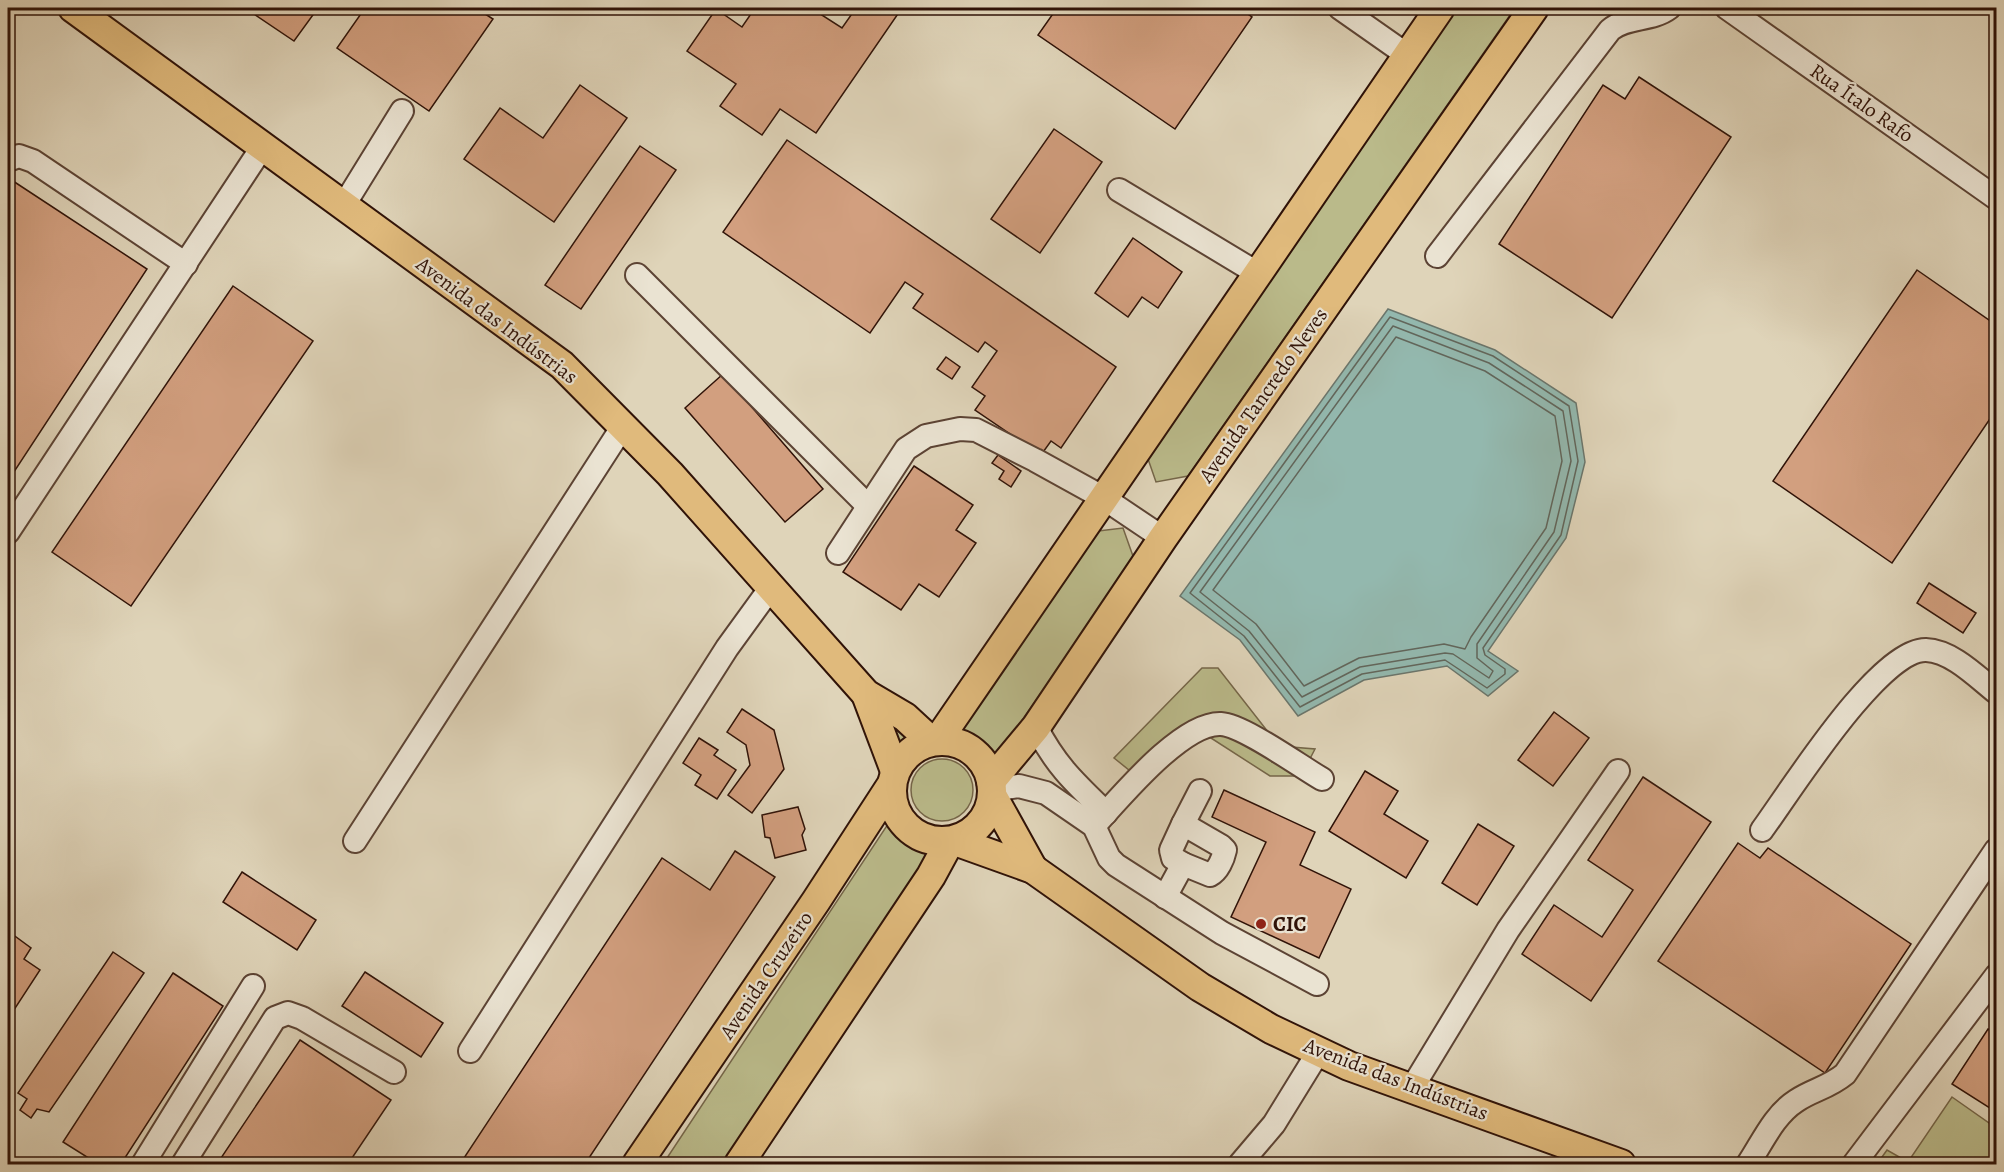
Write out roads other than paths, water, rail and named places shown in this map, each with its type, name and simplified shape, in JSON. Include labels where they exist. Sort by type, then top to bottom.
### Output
[{"type":"main road","name":"Avenida das Indústrias","points":[[73,8],[562,365],[623,426],[772,586],[866,694]]},
{"type":"main road","points":[[894,778],[913,750],[935,740],[1440,8]]},
{"type":"main road","name":"Avenida Tancredo Neves","points":[[992,789],[1163,537],[1534,8]]},
{"type":"main road","points":[[866,694],[905,717],[935,740],[966,747],[977,756],[1033,869]]},
{"type":"main road","points":[[866,694],[894,778],[892,801],[898,816],[908,829],[922,838],[952,841],[1033,869]]},
{"type":"main road","name":"Avenida Cruzeiro","points":[[637,1164],[816,902],[894,778]]},
{"type":"main road","points":[[739,1164],[932,876],[952,841],[969,834],[981,824],[989,810],[992,789]]},
{"type":"main road","name":"Avenida das Indústrias","points":[[1033,869],[1200,987],[1271,1029],[1349,1066],[1621,1164]]},
{"type":"lane","points":[[1340,8],[1407,55]]},
{"type":"lane","points":[[1437,256],[1610,30],[1620,23],[1669,8]]},
{"type":"lane","name":"Rua Ítalo Rafo","points":[[1727,8],[1996,198]]},
{"type":"lane","points":[[344,205],[402,111]]},
{"type":"lane","points":[[8,532],[263,146]]},
{"type":"lane","points":[[8,160],[19,156],[33,161],[186,264]]},
{"type":"lane","points":[[1119,190],[1257,273]]},
{"type":"lane","points":[[637,275],[868,507]]},
{"type":"lane","points":[[355,842],[623,426]]},
{"type":"lane","points":[[838,553],[906,449],[914,442],[944,431],[960,429],[975,430],[1102,497],[1163,537]]},
{"type":"lane","points":[[470,1051],[727,648],[772,586]]},
{"type":"lane","points":[[1762,830],[1858,698],[1881,674],[1907,655],[1926,650],[1945,655],[1996,692]]},
{"type":"lane","points":[[1100,819],[1147,768],[1192,732],[1207,725],[1223,723],[1240,729],[1322,779]]},
{"type":"lane","points":[[1036,727],[1051,756],[1100,819],[1109,858],[1116,865],[1222,933],[1317,984]]},
{"type":"lane","points":[[1412,1088],[1508,930],[1618,771]]},
{"type":"lane","points":[[992,789],[1019,786],[1034,788],[1100,819]]},
{"type":"lane","points":[[1183,824],[1225,850],[1214,873],[1210,875],[1184,864],[1173,858],[1171,850],[1183,824],[1200,791]]},
{"type":"lane","points":[[1748,1164],[1782,1112],[1797,1100],[1829,1087],[1845,1074],[1996,850]]},
{"type":"lane","points":[[1165,897],[1184,864]]},
{"type":"lane","points":[[1854,1164],[1996,976]]},
{"type":"lane","points":[[143,1164],[253,986]]},
{"type":"lane","points":[[183,1164],[275,1018],[288,1013],[302,1018],[394,1072]]},
{"type":"lane","points":[[1240,1164],[1274,1124],[1319,1051]]},
{"type":"water","points":[[1388,309],[1495,350],[1576,403],[1585,462],[1566,538],[1488,651],[1518,671],[1488,696],[1447,666],[1364,680],[1298,716],[1240,640],[1180,596]]},
{"type":"place","name":"CIC","points":[[1261,924]]}]
